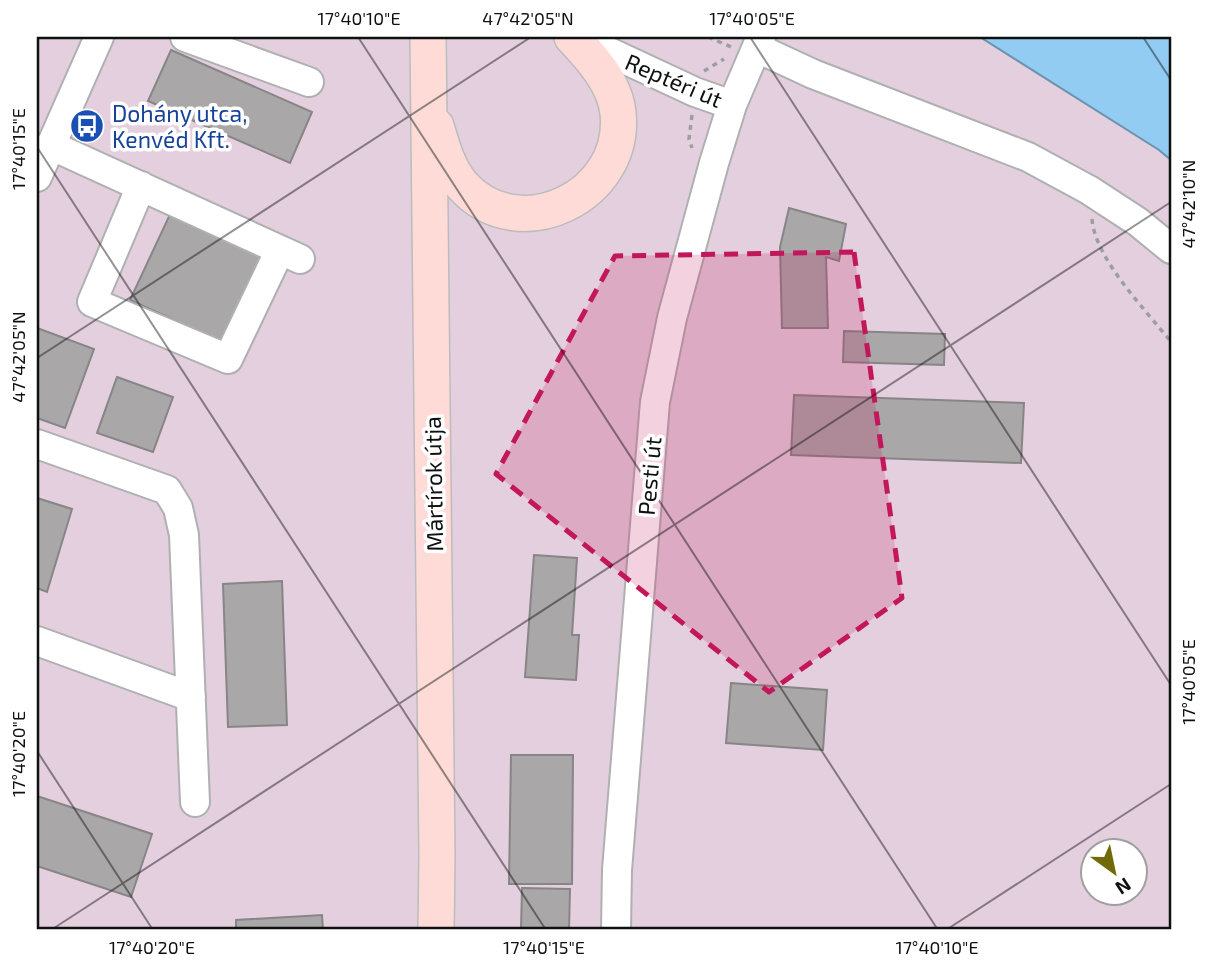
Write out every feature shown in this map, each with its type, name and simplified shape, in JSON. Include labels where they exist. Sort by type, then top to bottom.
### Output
[{"type":"main road","name":"Mártírok útja","points":[[428,37],[436,930]]},
{"type":"main road","points":[[428,82],[442,145],[450,167],[463,186],[488,205],[509,213],[538,214],[564,206],[598,180],[611,159],[617,138],[618,112],[603,73],[595,60],[572,37]]},
{"type":"street","points":[[37,177],[99,37]]},
{"type":"street","points":[[185,37],[309,82]]},
{"type":"street","name":"Reptéri út","points":[[577,37],[695,92],[732,105]]},
{"type":"street","points":[[750,44],[813,74],[1028,157],[1089,190],[1138,222],[1171,249]]},
{"type":"street","name":"Pesti út","points":[[616,930],[617,870],[655,402],[672,318],[750,44]]},
{"type":"street","points":[[50,145],[142,186],[290,254],[228,359],[92,302],[142,186]]},
{"type":"street","points":[[37,444],[167,490],[178,508],[184,535],[195,802]]},
{"type":"street","points":[[37,641],[191,696]]},
{"type":"path","points":[[708,37],[750,44]]},
{"type":"path","points":[[1089,190],[1093,233],[1108,262],[1171,342]]},
{"type":"highlighted area","points":[[854,252],[902,598],[769,692],[496,474],[615,256]]},
{"type":"shaded area","points":[[37,37],[980,37],[1159,150],[1171,160],[1171,930],[37,930]]},
{"type":"water","points":[[980,37],[1171,37],[1171,160],[1159,150]]},
{"type":"building","points":[[171,50],[312,112],[290,163],[148,101]]},
{"type":"building","points":[[789,208],[846,224],[839,261],[826,257],[828,328],[782,328],[780,247]]},
{"type":"building","points":[[172,210],[264,252],[222,342],[130,300]]},
{"type":"building","points":[[37,328],[94,349],[65,428],[37,418]]},
{"type":"building","points":[[844,331],[945,334],[944,365],[843,362]]},
{"type":"building","points":[[117,377],[173,397],[153,452],[97,433]]},
{"type":"building","points":[[794,395],[1024,403],[1021,463],[791,455]]},
{"type":"building","points":[[37,498],[72,509],[47,592],[37,588]]},
{"type":"building","points":[[534,555],[577,558],[572,635],[579,635],[576,680],[525,677]]},
{"type":"building","points":[[282,581],[287,725],[228,727],[223,584]]},
{"type":"building","points":[[731,683],[827,690],[823,750],[726,743]]},
{"type":"building","points":[[511,755],[573,755],[572,884],[509,884]]},
{"type":"building","points":[[37,796],[152,834],[131,897],[37,866]]},
{"type":"building","points":[[522,888],[570,889],[569,930],[521,930]]},
{"type":"building","points":[[322,915],[323,930],[236,930],[236,920]]},
{"type":"place","name":"Dohány utca, Kenvéd Kft.","points":[[87,126]]}]
